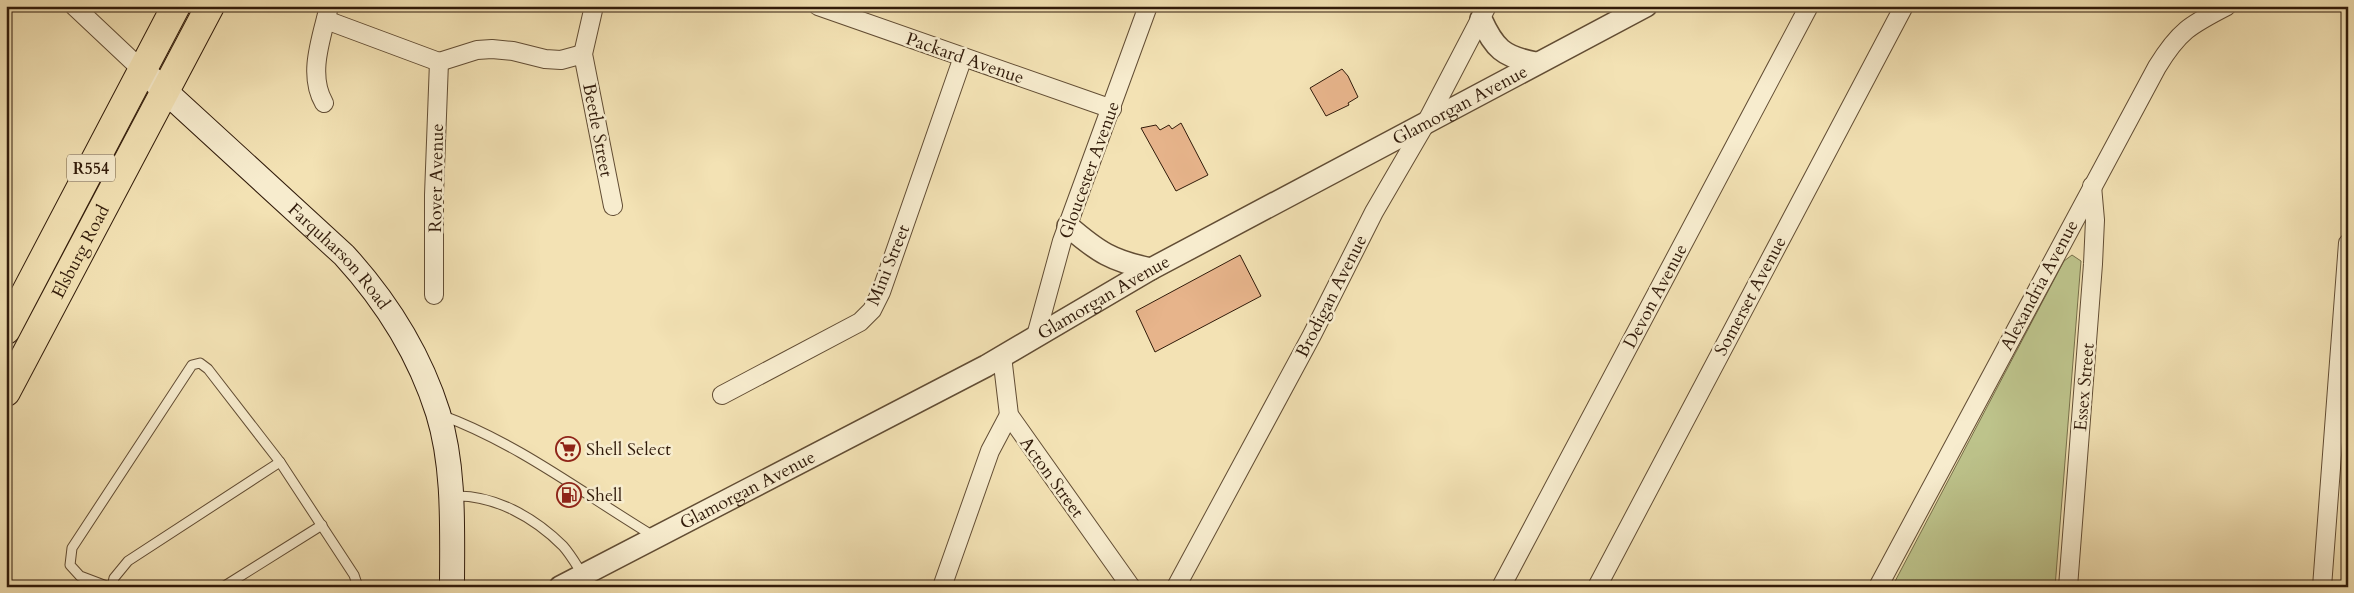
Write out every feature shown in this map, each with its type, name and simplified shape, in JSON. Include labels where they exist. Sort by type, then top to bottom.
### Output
[{"type":"main road","name":"Elsburg Road","points":[[6,330],[176,6]]},
{"type":"main road","name":"Elsburg Road","points":[[6,392],[210,6]]},
{"type":"main road","name":"Farquharson Road","points":[[142,70],[344,255],[372,286],[397,322],[418,361],[438,414],[448,463],[452,587]]},
{"type":"street","name":"Farquharson Road","points":[[74,6],[142,70]]},
{"type":"street","points":[[324,102],[318,92],[315,72],[328,13],[438,62],[477,50],[492,49],[513,50],[545,59],[573,58],[583,54],[594,6]]},
{"type":"street","name":"Packard Avenue","points":[[818,6],[1112,109]]},
{"type":"street","name":"Gloucester Avenue","points":[[1036,336],[1051,277],[1068,226],[1148,6]]},
{"type":"street","name":"Glamorgan Avenue","points":[[560,587],[1002,356],[1151,269],[1646,6]]},
{"type":"street","name":"Devon Avenue","points":[[1501,587],[1809,6]]},
{"type":"street","name":"Somerset Avenue","points":[[1597,587],[1904,6]]},
{"type":"street","name":"Alexandria Avenue","points":[[1878,587],[2092,186],[2168,49],[2180,34],[2195,23],[2227,6]]},
{"type":"street","points":[[1484,12],[1489,37],[1497,47],[1517,60],[1536,63]]},
{"type":"street","name":"Brodigan Avenue","points":[[1176,587],[1312,335],[1374,212],[1427,121],[1484,12]]},
{"type":"street","name":"Beetle Street","points":[[583,54],[613,206]]},
{"type":"street","name":"Mini Street","points":[[722,395],[860,322],[872,310],[881,292],[964,57]]},
{"type":"street","name":"Rover Avenue","points":[[434,295],[434,195],[438,62]]},
{"type":"street","name":"Essex Street","points":[[2068,587],[2093,264],[2095,220],[2092,186]]},
{"type":"street","points":[[1068,226],[1091,246],[1111,259],[1151,269]]},
{"type":"street","points":[[2322,587],[2348,243]]},
{"type":"street","name":"Acton Street","points":[[1002,356],[1009,415],[1131,587]]},
{"type":"street","points":[[942,587],[990,451],[998,432],[1009,415]]},
{"type":"lane","points":[[280,462],[128,561],[114,578],[111,587],[80,576],[70,565],[72,548],[192,364],[200,363],[208,369],[280,462],[354,575],[357,584],[355,587]]},
{"type":"lane","points":[[438,414],[480,430],[517,451],[655,538]]},
{"type":"lane","points":[[450,497],[471,497],[493,502],[518,512],[555,538],[565,548],[583,575]]},
{"type":"lane","points":[[223,587],[322,525]]},
{"type":"green space","points":[[2072,255],[2081,261],[2055,587],[1892,587],[2064,261]]},
{"type":"building","points":[[1342,69],[1348,76],[1358,97],[1348,103],[1349,105],[1326,116],[1310,88]]},
{"type":"building","points":[[1181,123],[1208,175],[1176,191],[1141,128],[1156,125],[1160,130],[1169,125],[1172,129]]},
{"type":"building","points":[[1240,255],[1261,296],[1155,352],[1136,311]]},
{"type":"place","name":"Shell Select","points":[[568,449]]},
{"type":"place","name":"Shell","points":[[569,495]]}]
